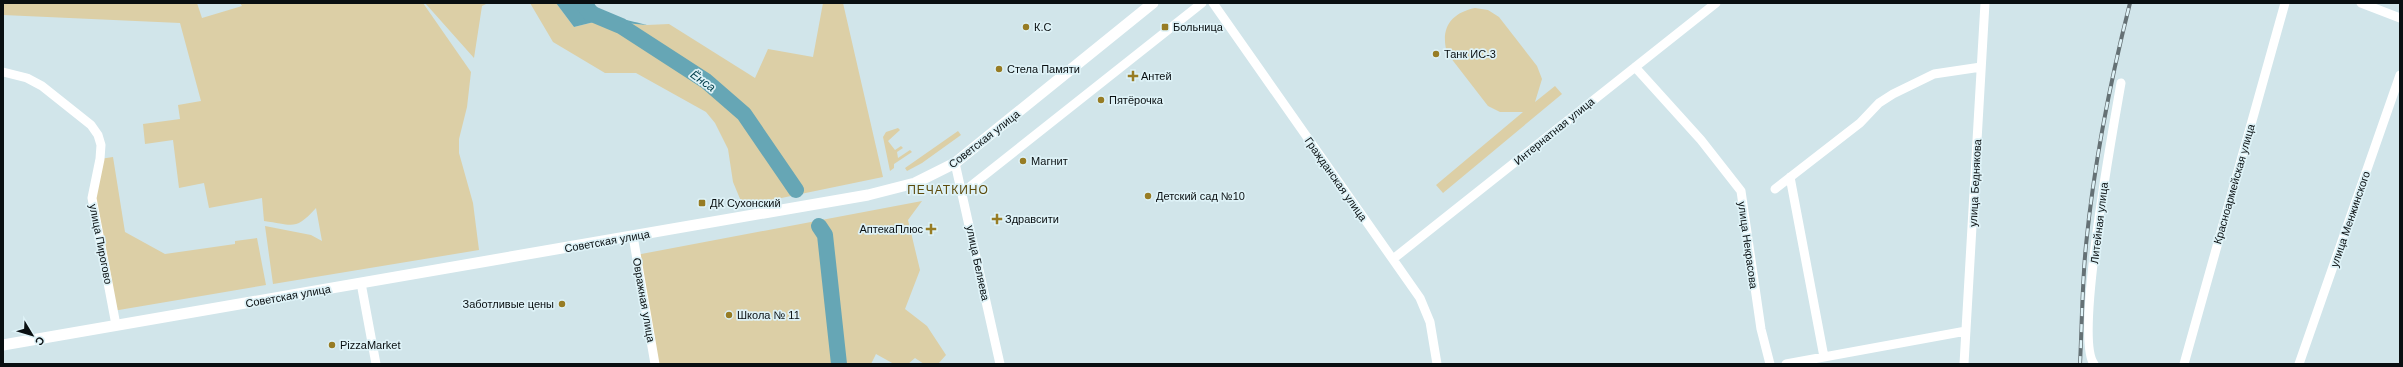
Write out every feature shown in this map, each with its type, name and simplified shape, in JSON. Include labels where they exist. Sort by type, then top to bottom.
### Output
[{"type":"main road","name":"Советская улица","points":[[3,345],[633,236],[886,191],[915,183],[955,163],[1153,3]]},
{"type":"street","points":[[962,193],[1202,3]]},
{"type":"street","name":"Гражданская улица","points":[[1213,3],[1393,259],[1426,309],[1438,364]]},
{"type":"street","name":"Интернатная улица","points":[[1393,259],[1716,3]]},
{"type":"street","name":"улица Беднякова","points":[[1964,364],[1985,3]]},
{"type":"street","name":"Красноармейская улица","points":[[2184,364],[2285,3]]},
{"type":"street","points":[[2361,3],[2400,18]]},
{"type":"street","name":"улица Некрасова","points":[[1635,67],[1701,140],[1741,191],[1761,329],[1770,364]]},
{"type":"street","points":[[1774,189],[1860,123],[1879,103],[1893,94],[1934,74],[1982,67]]},
{"type":"street","name":"улица Пирогово","points":[[3,72],[27,78],[42,86],[91,125],[98,135],[101,144],[100,159],[92,198],[116,325]]},
{"type":"street","name":"улица Менжинского","points":[[2299,364],[2400,75]]},
{"type":"street","name":"Литейная улица","points":[[2094,364],[2090,355],[2090,321],[2098,217],[2121,83]]},
{"type":"street","name":"улица Беляева","points":[[955,163],[1000,364]]},
{"type":"street","points":[[1790,177],[1824,357]]},
{"type":"street","name":"Овражная улица","points":[[633,236],[655,364]]},
{"type":"street","points":[[361,283],[376,364]]},
{"type":"street","points":[[1786,364],[1966,331]]},
{"type":"shaded area","points":[[3,3],[197,3],[202,18],[242,6],[240,3],[423,3],[471,72],[467,107],[459,139],[459,153],[473,203],[479,250],[273,284],[265,226],[311,235],[322,241],[316,208],[303,220],[293,225],[288,225],[264,221],[262,198],[209,208],[204,183],[179,188],[173,140],[145,144],[143,124],[180,119],[178,105],[201,101],[180,23],[3,15]]},
{"type":"shaded area","points":[[425,3],[488,3],[482,6],[474,58]]},
{"type":"shaded area","points":[[530,3],[556,3],[574,27],[606,19],[621,26],[625,23],[647,25],[669,24],[755,78],[768,49],[813,57],[823,3],[843,3],[883,177],[743,206],[733,182],[728,149],[715,123],[706,112],[636,73],[605,73],[553,42]]},
{"type":"shaded area","points":[[1475,8],[1488,10],[1499,17],[1537,66],[1542,79],[1535,102],[1555,86],[1562,94],[1443,193],[1436,185],[1523,112],[1500,112],[1488,106],[1447,53],[1445,36],[1449,23],[1460,14]]},
{"type":"shaded area","points":[[898,128],[900,130],[888,141],[895,150],[901,146],[903,148],[897,152],[898,158],[910,150],[912,152],[894,164],[894,168],[890,171],[883,137],[886,132]]},
{"type":"shaded area","points":[[958,131],[961,135],[922,163],[907,171],[905,168]]},
{"type":"shaded area","points":[[113,157],[125,232],[165,254],[235,244],[235,241],[257,238],[266,285],[113,311],[94,214],[100,159]]},
{"type":"shaded area","points":[[922,201],[908,220],[920,270],[905,309],[927,326],[946,355],[938,364],[924,364],[915,358],[908,364],[894,364],[876,354],[871,364],[655,364],[636,255]]},
{"type":"water","points":[[556,3],[594,3],[597,8],[610,15],[647,25],[625,23],[621,26],[606,19],[574,27]]},
{"type":"waterway","name":"Ёнса","points":[[582,3],[590,13],[621,26],[706,81],[744,114],[796,190]]},
{"type":"waterway","name":"Ёнса","points":[[819,226],[825,235],[839,364]]},
{"type":"railway","points":[[2080,364],[2085,260],[2093,184],[2109,93],[2130,3]]},
{"type":"place","name":"К.С","points":[[1026,27]]},
{"type":"place","name":"Больница","points":[[1165,27]]},
{"type":"place","name":"Танк ИС-3","points":[[1436,54]]},
{"type":"place","name":"Стела Памяти","points":[[999,69]]},
{"type":"place","name":"Антей","points":[[1133,76]]},
{"type":"place","name":"Пятёрочка","points":[[1101,100]]},
{"type":"place","name":"Магнит","points":[[1023,161]]},
{"type":"place","name":"Детский сад №10","points":[[1148,196]]},
{"type":"place","name":"ДК Сухонский","points":[[702,203]]},
{"type":"place","name":"Здравсити","points":[[997,219]]},
{"type":"place","name":"АптекаПлюс","points":[[931,229]]},
{"type":"place","name":"Заботливые цены","points":[[562,304]]},
{"type":"place","name":"Школа № 11","points":[[729,315]]},
{"type":"place","name":"PizzaMarket","points":[[332,345]]},
{"type":"district","name":"ПЕЧАТКИНО","points":[[948,190]]}]
